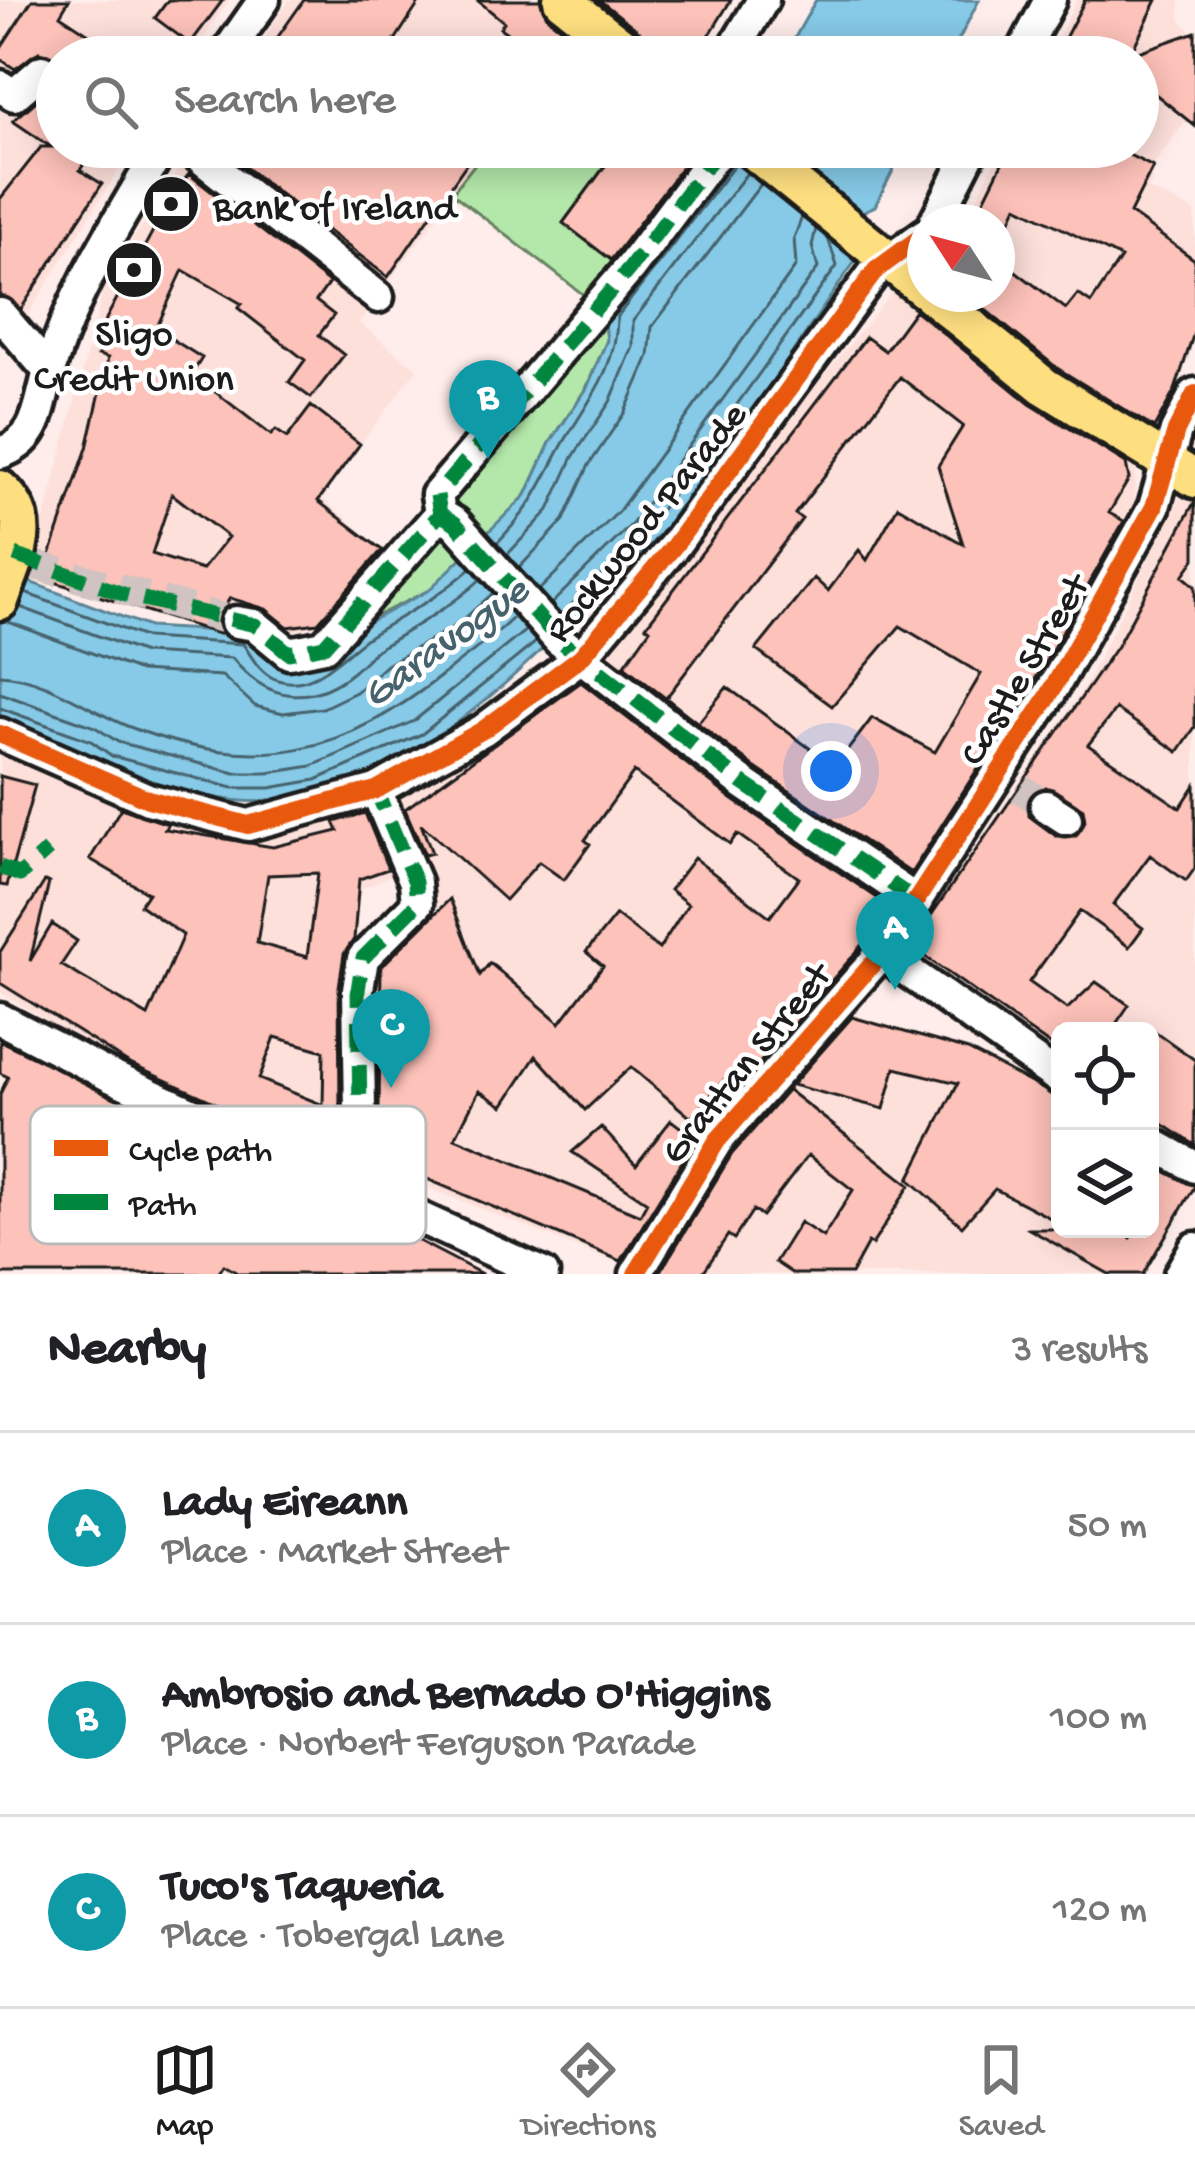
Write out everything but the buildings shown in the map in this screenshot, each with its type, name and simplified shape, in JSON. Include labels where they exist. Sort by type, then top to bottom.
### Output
[{"type":"main road","points":[[562,0],[608,36]]},
{"type":"main road","points":[[774,168],[907,276]]},
{"type":"main road","points":[[952,312],[1044,386],[1182,471]]},
{"type":"main road","points":[[0,488],[19,505],[24,529],[14,573]]},
{"type":"street","points":[[239,36],[264,0]]},
{"type":"street","points":[[742,36],[763,0]]},
{"type":"street","points":[[1031,36],[1050,0]]},
{"type":"street","points":[[0,86],[14,95],[36,76]]},
{"type":"street","points":[[0,454],[18,448],[36,426],[49,371],[81,288],[150,168]]},
{"type":"street","points":[[214,168],[379,297]]},
{"type":"street","points":[[705,168],[630,268],[437,495],[447,519],[570,648],[743,783],[917,902]]},
{"type":"street","points":[[946,204],[963,168]]},
{"type":"street","name":"Rockwood Parade","points":[[0,734],[148,799],[248,825],[376,790],[483,730],[674,546],[876,270],[880,254],[907,242]]},
{"type":"street","points":[[0,314],[49,371]]},
{"type":"street","name":"Castle Street","points":[[917,902],[1032,797],[1112,584],[1154,507],[1182,471],[1176,430],[1195,394]]},
{"type":"street","points":[[236,622],[255,625],[289,653],[324,646],[447,519]]},
{"type":"street","points":[[360,1106],[358,990],[363,958],[417,904],[415,882],[376,790]]},
{"type":"street","name":"Grattan Street","points":[[636,1274],[717,1141],[882,953],[917,902]]},
{"type":"street","points":[[882,953],[1051,1072]]},
{"type":"street","points":[[0,1019],[181,1106]]},
{"type":"street","points":[[1159,1147],[1195,1167]]},
{"type":"street","points":[[426,1221],[543,1274]]},
{"type":"street","points":[[1180,1274],[1195,1248]]},
{"type":"shaded area","points":[[0,0],[229,0],[205,36],[36,36],[36,168],[120,168],[26,318],[0,302]]},
{"type":"shaded area","points":[[289,0],[529,0],[576,36],[266,36]]},
{"type":"shaded area","points":[[1077,0],[1180,0],[1180,19],[1195,35],[1195,108],[1159,157],[1159,36],[1059,36]]},
{"type":"shaded area","points":[[179,168],[473,168],[359,323],[417,369],[321,497],[388,555],[362,593],[316,626],[279,635],[242,608],[218,627],[153,615],[30,575],[106,280]]},
{"type":"shaded area","points":[[992,168],[1151,168],[1146,175],[1153,179],[1148,189],[1195,211],[1195,333],[1168,411],[1151,442],[966,312],[1015,312],[1015,204],[974,204]]},
{"type":"shaded area","points":[[894,290],[907,300],[907,312],[924,312],[1136,469],[1134,515],[907,893],[591,660]]},
{"type":"shaded area","points":[[1184,488],[1195,498],[1195,1155],[1159,1133],[1159,1022],[1051,1022],[1051,1058],[903,955],[1085,686]]},
{"type":"shaded area","points":[[586,667],[904,901],[839,986],[690,1148],[611,1261],[426,1187],[426,1106],[364,1106],[378,965],[439,908],[390,805],[500,734]]},
{"type":"shaded area","points":[[0,743],[229,828],[371,800],[391,875],[358,891],[351,972],[353,1106],[214,1106],[66,1032],[0,992]]},
{"type":"shaded area","points":[[846,1012],[949,1044],[1051,1095],[1051,1238],[1159,1238],[1159,1158],[1195,1180],[1145,1274],[648,1274],[722,1150],[781,1091]]},
{"type":"green space","points":[[472,168],[603,168],[563,223],[613,261],[585,296],[452,193]]},
{"type":"green space","points":[[604,314],[607,340],[586,388],[550,443],[526,495],[483,540],[449,502]]},
{"type":"green space","points":[[443,538],[456,538],[471,551],[429,590],[354,627]]},
{"type":"water","points":[[816,0],[979,0],[961,36],[796,36]]},
{"type":"water","name":"Garavogue","points":[[716,168],[894,168],[875,206],[860,213],[838,243],[856,260],[707,475],[653,542],[507,681],[424,746],[379,772],[331,791],[282,801],[230,800],[170,787],[0,719],[0,565],[32,583],[149,627],[254,633],[262,653],[279,668],[309,665],[335,652],[358,628],[429,590],[526,495],[550,443],[587,388],[607,340],[604,314]]},
{"type":"tunnel","points":[[31,564],[236,622]]},
{"type":"tunnel","points":[[1020,788],[1046,806]]},
{"type":"marked path","points":[[15,555],[126,595],[255,625],[289,653],[324,646],[440,514],[437,495],[630,268],[705,168]]},
{"type":"marked path","points":[[440,514],[455,523],[559,640],[743,783],[917,901]]},
{"type":"marked path","points":[[360,1106],[358,990],[363,958],[417,904],[415,882],[376,790]]},
{"type":"marked path","points":[[0,867],[20,875],[48,850]]},
{"type":"cycle path","points":[[0,734],[148,799],[248,825],[376,790],[483,730],[581,657],[674,546],[876,270],[907,247]]},
{"type":"cycle path","points":[[636,1274],[717,1141],[882,953],[1048,697],[1154,507],[1176,431],[1195,394]]},
{"type":"place","name":"Bank of Ireland","points":[[171,204]]},
{"type":"place","name":"Sligo Credit Union","points":[[134,270]]},
{"type":"place","name":"Ambrosio and Bernado O'Higgins","points":[[488,459]]},
{"type":"place","name":"Lady Eireann","points":[[895,990]]},
{"type":"place","name":"Tuco's Taqueria","points":[[391,1088]]}]
